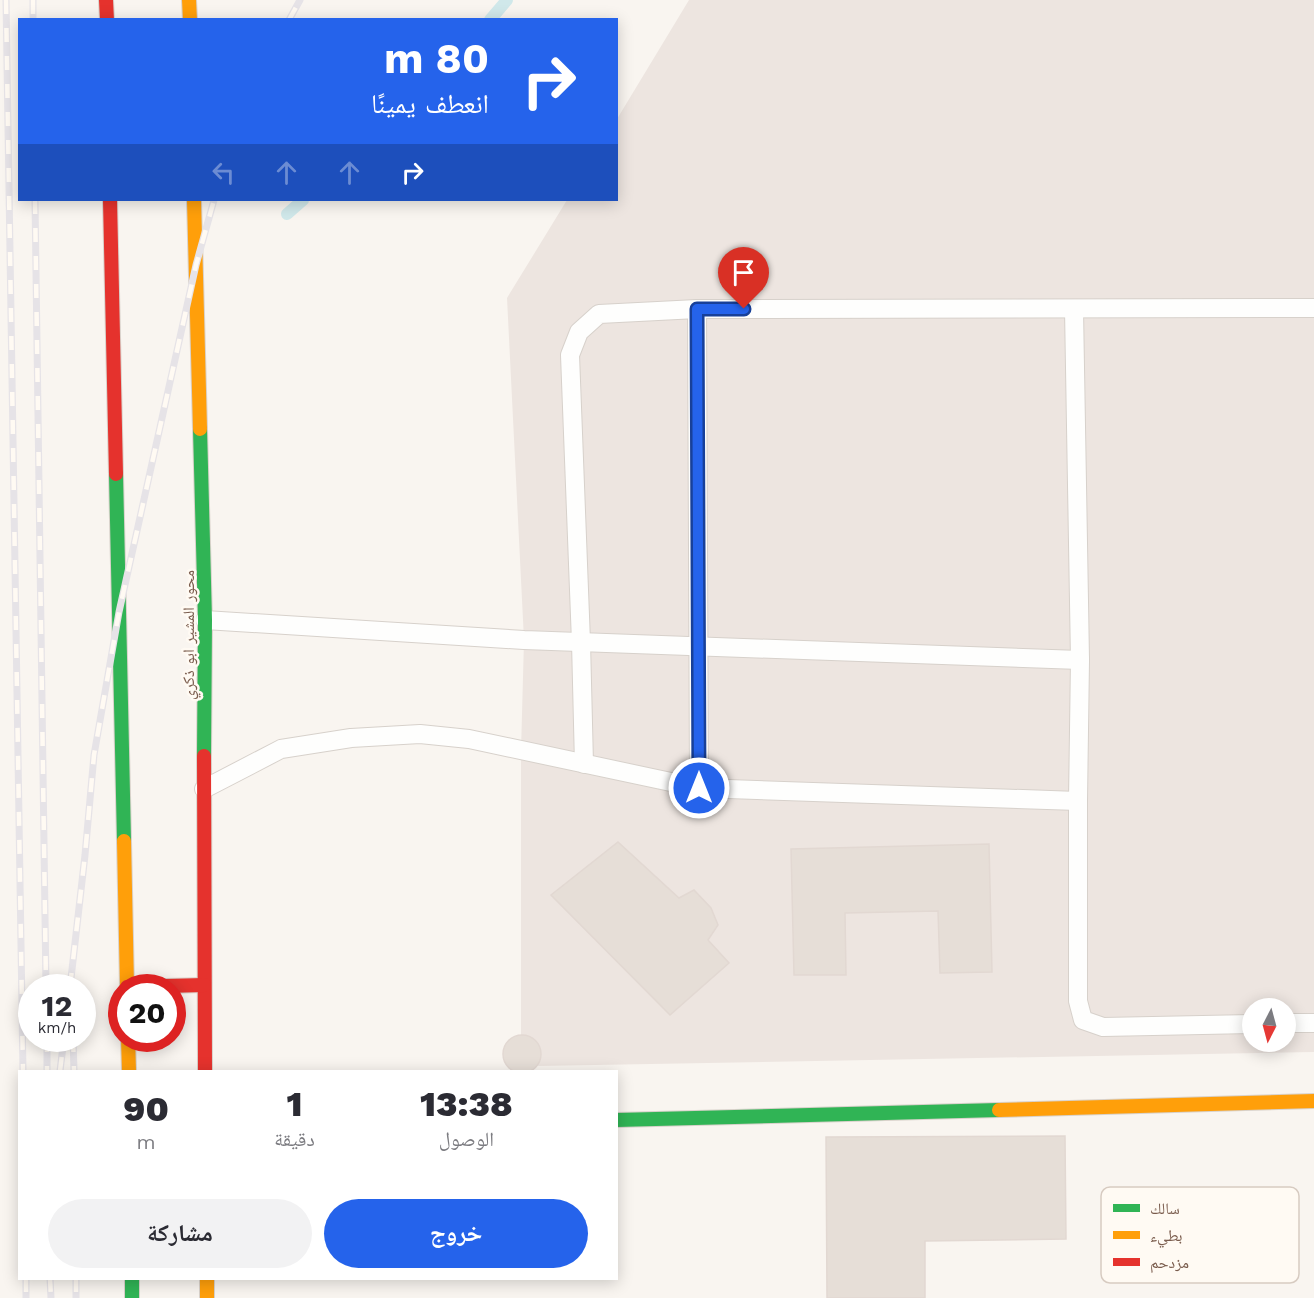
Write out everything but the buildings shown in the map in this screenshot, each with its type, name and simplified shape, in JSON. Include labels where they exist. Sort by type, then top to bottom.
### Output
[{"type":"main road","points":[[106,0],[107,18]]},
{"type":"main road","points":[[189,0],[190,18]]},
{"type":"main road","points":[[111,201],[127,974]]},
{"type":"main road","name":"محور المشير ابو ذكري","points":[[194,201],[205,620],[205,1070]]},
{"type":"main road","points":[[186,985],[204,985]]},
{"type":"main road","points":[[128,1052],[129,1070]]},
{"type":"main road","points":[[618,1120],[1314,1101]]},
{"type":"main road","points":[[132,1280],[132,1298]]},
{"type":"main road","points":[[207,1280],[207,1298]]},
{"type":"lane","points":[[584,764],[570,355],[579,332],[599,314],[697,309],[1314,308]]},
{"type":"lane","points":[[697,309],[699,788]]},
{"type":"lane","points":[[1074,309],[1080,660],[1078,1001],[1083,1020],[1103,1027],[1242,1024]]},
{"type":"lane","points":[[205,620],[581,642],[1080,660]]},
{"type":"lane","points":[[204,789],[281,749],[351,738],[420,734],[470,739],[699,788],[1078,801]]},
{"type":"lane","points":[[1296,1023],[1314,1023]]},
{"type":"shaded area","points":[[689,0],[1314,0],[1314,1052],[538,1066],[540,1048],[532,1039],[521,1036],[521,751],[524,640],[507,298],[566,201],[618,201],[618,117]]},
{"type":"waterway","points":[[492,18],[507,0]]},
{"type":"waterway","points":[[287,214],[302,201]]},
{"type":"railway","points":[[6,0],[23,1070]]},
{"type":"railway","points":[[33,0],[33,18]]},
{"type":"railway","points":[[290,18],[300,0]]},
{"type":"railway","points":[[35,201],[46,974]]},
{"type":"railway","points":[[71,974],[94,755],[119,612],[196,265],[214,201]]},
{"type":"railway","points":[[47,1052],[47,1070]]},
{"type":"railway","points":[[60,1070],[62,1052]]},
{"type":"railway","points":[[73,1052],[74,1070]]},
{"type":"railway","points":[[26,1280],[26,1298]]},
{"type":"railway","points":[[50,1280],[51,1298]]},
{"type":"railway","points":[[76,1280],[76,1298]]},
{"type":"traffic: fast","points":[[200,429],[205,620],[204,756]]},
{"type":"traffic: fast","points":[[116,474],[124,841]]},
{"type":"traffic: fast","points":[[618,1120],[999,1110]]},
{"type":"traffic: fast","points":[[132,1280],[132,1298]]},
{"type":"traffic: slow","points":[[189,0],[190,18]]},
{"type":"traffic: slow","points":[[194,201],[200,429]]},
{"type":"traffic: slow","points":[[124,841],[127,974]]},
{"type":"traffic: slow","points":[[128,1052],[129,1070]]},
{"type":"traffic: slow","points":[[999,1110],[1314,1101]]},
{"type":"traffic: slow","points":[[207,1280],[207,1298]]},
{"type":"traffic: jam","points":[[106,0],[107,18]]},
{"type":"traffic: jam","points":[[110,201],[116,474]]},
{"type":"traffic: jam","points":[[204,756],[205,1070]]},
{"type":"traffic: jam","points":[[186,985],[204,985]]},
{"type":"route","points":[[699,788],[697,309],[744,309]]}]
